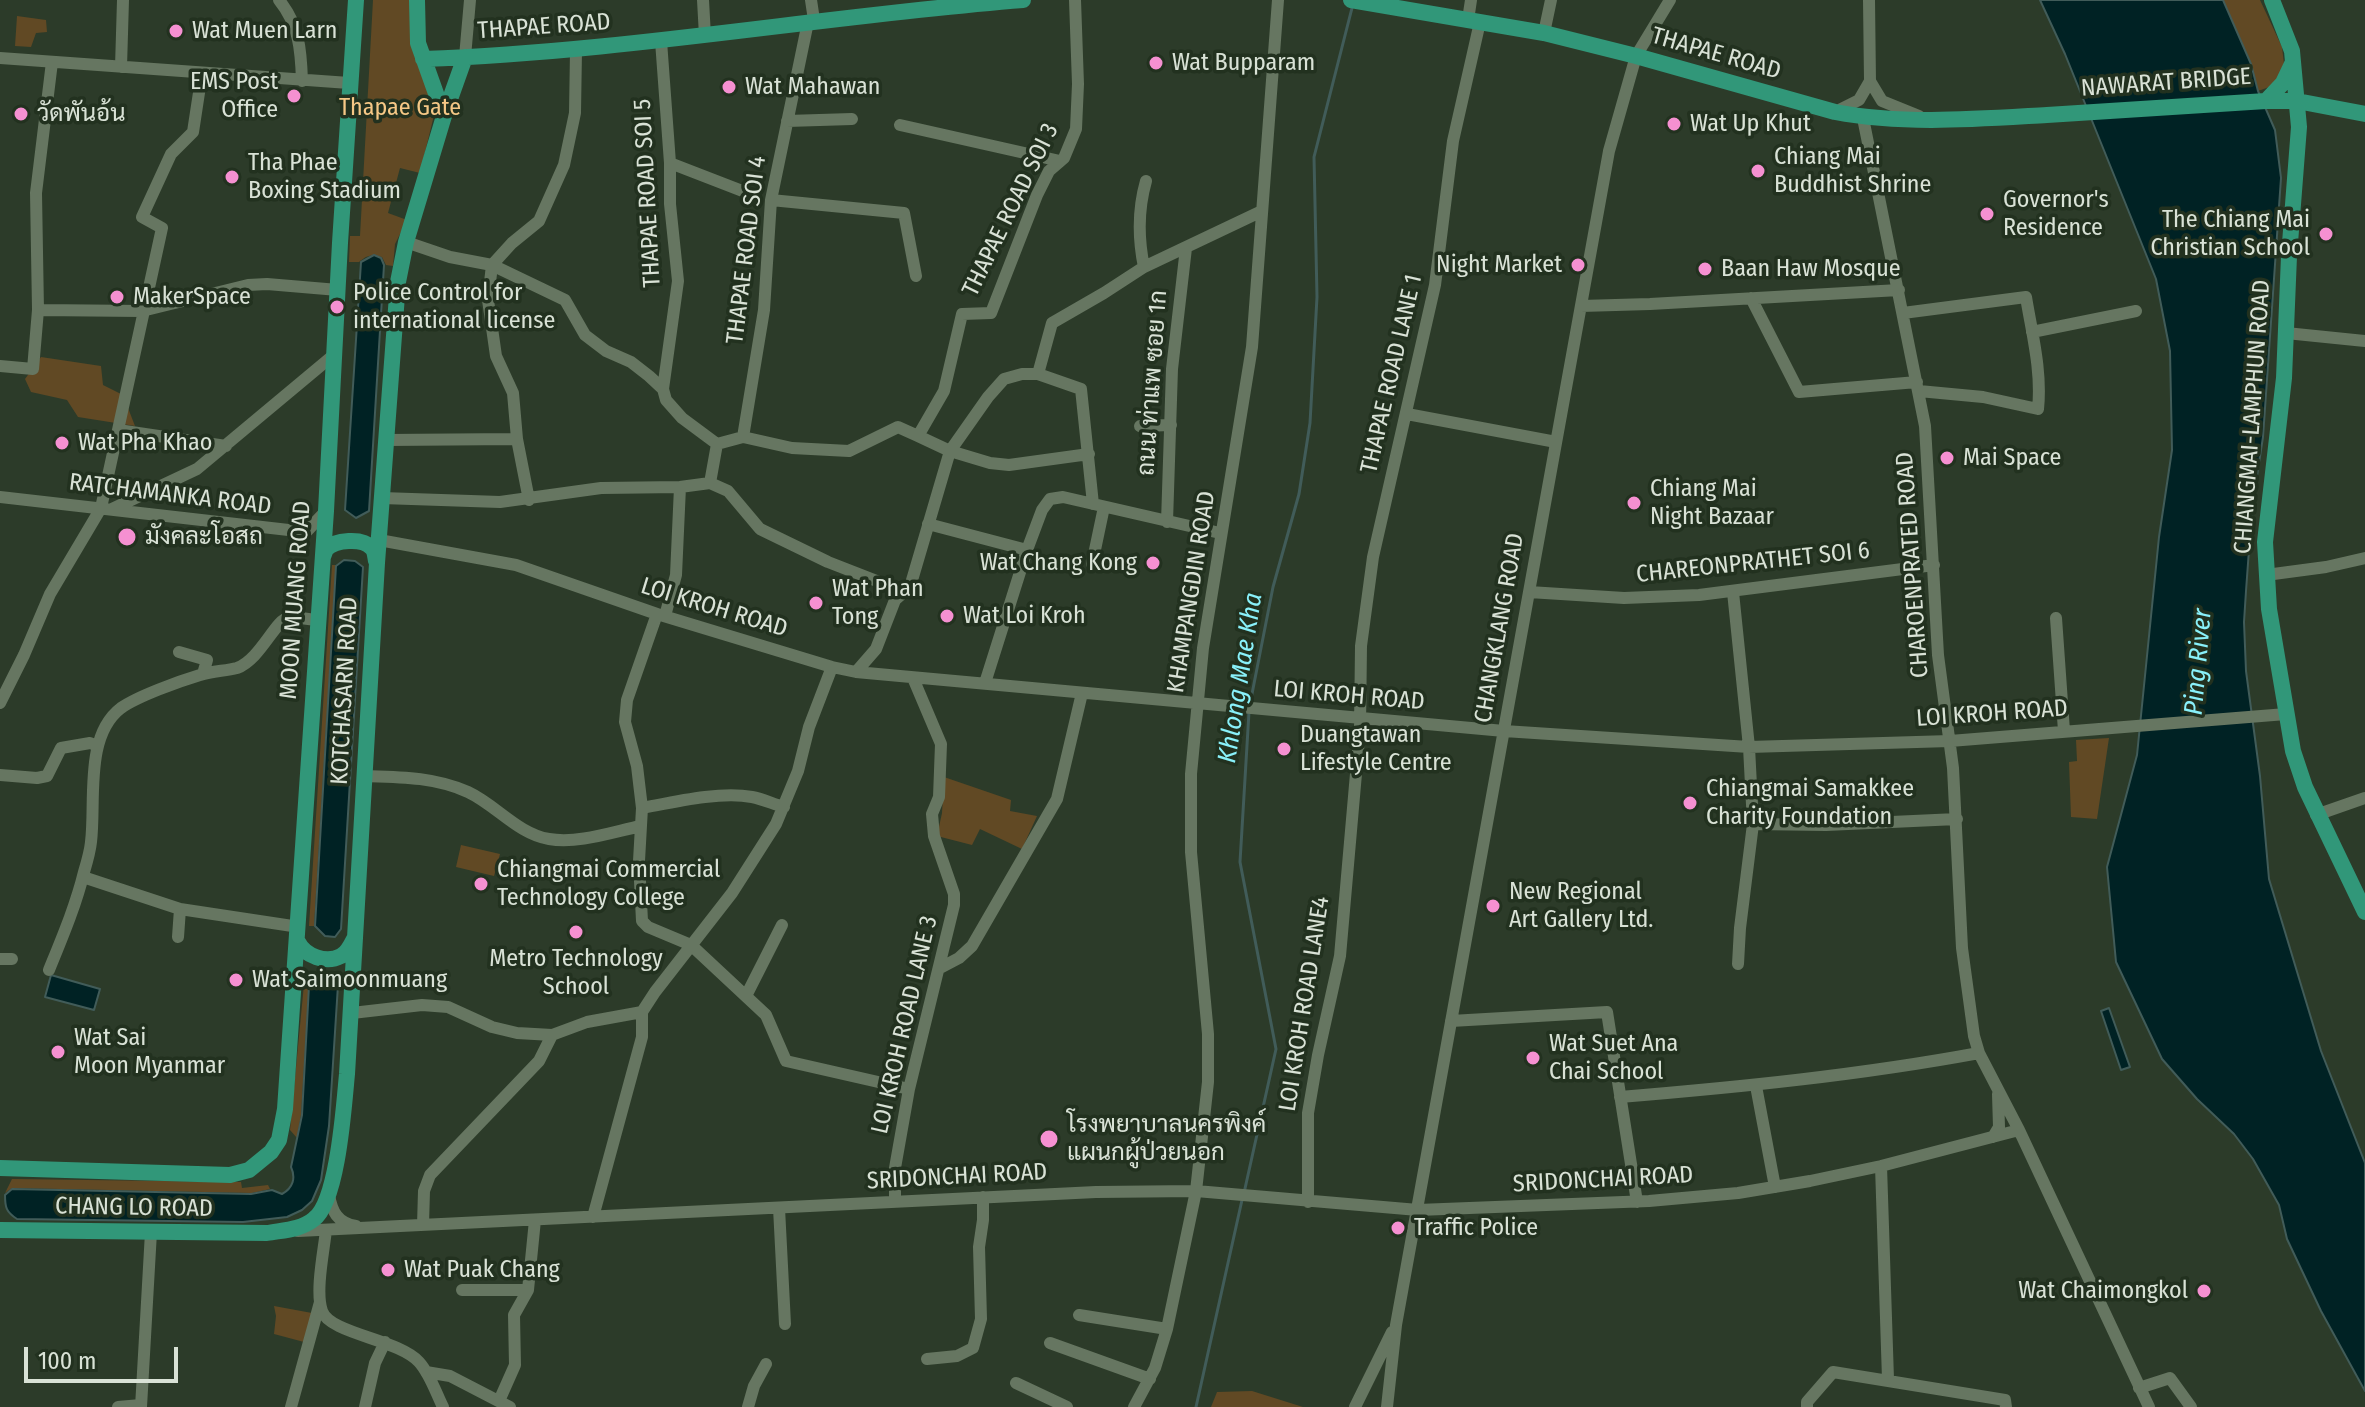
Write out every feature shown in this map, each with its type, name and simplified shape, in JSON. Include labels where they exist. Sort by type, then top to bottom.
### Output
[{"type":"main road","name":"MOON MUANG ROAD","points":[[3,1172],[230,1175],[257,1165],[279,1140],[285,1109],[299,934],[356,0]]},
{"type":"main road","points":[[417,0],[418,43],[444,116]]},
{"type":"main road","name":"THAPAE ROAD","points":[[444,116],[465,57],[576,51],[911,9],[1023,0]]},
{"type":"main road","name":"CHIANGMAI-LAMPHUN ROAD","points":[[2272,0],[2292,51],[2298,159],[2289,256],[2283,394],[2268,504],[2266,575],[2270,620],[2280,715],[2316,815],[2365,912]]},
{"type":"main road","name":"THAPAE ROAD","points":[[1355,1],[1544,33],[1863,118],[1994,118],[2070,113]]},
{"type":"main road","points":[[2266,101],[2289,74],[2292,51]]},
{"type":"main road","points":[[423,59],[465,57]]},
{"type":"main road","name":"NAWARAT BRIDGE","points":[[2070,113],[2297,101],[2365,114]]},
{"type":"main road","name":"KOTCHASARN ROAD","points":[[267,1233],[301,1227],[314,1220],[324,1206],[341,1124],[352,1013],[377,563],[398,282],[406,242],[444,116]]},
{"type":"main road","points":[[326,511],[330,526],[340,532],[379,532]]},
{"type":"main road","points":[[323,558],[326,549],[337,541],[365,543],[374,551],[377,563]]},
{"type":"main road","points":[[299,934],[306,953],[313,956],[336,957],[347,952],[355,938]]},
{"type":"main road","points":[[295,978],[309,965],[325,963],[343,968],[354,979]]},
{"type":"main road","points":[[0,1219],[7,1230]]},
{"type":"main road","name":"CHANG LO ROAD","points":[[7,1230],[267,1233]]},
{"type":"street","points":[[121,67],[123,0]]},
{"type":"street","points":[[279,0],[295,25],[302,81]]},
{"type":"street","points":[[465,57],[470,0]]},
{"type":"street","points":[[703,0],[705,36]]},
{"type":"street","points":[[811,0],[811,21]]},
{"type":"street","name":"THAPAE ROAD SOI 3","points":[[918,436],[944,391],[962,314],[991,313],[1037,195],[1049,171],[1069,147],[1078,113],[1075,0]]},
{"type":"street","name":"KHAMPANGDIN ROAD","points":[[1134,1407],[1150,1379],[1167,1329],[1196,1191],[1208,1082],[1208,1034],[1191,852],[1191,774],[1197,704],[1220,533],[1233,476],[1252,347],[1278,0]]},
{"type":"street","name":"THAPAE ROAD LANE 1","points":[[1361,719],[1361,646],[1373,557],[1435,285],[1453,141],[1474,21],[1471,0]]},
{"type":"street","points":[[1544,33],[1551,0]]},
{"type":"street","name":"CHANGKLANG ROAD","points":[[1396,1325],[1609,151],[1636,56],[1670,0]]},
{"type":"street","points":[[1869,0],[1870,81],[1877,95],[1889,105],[1926,118]]},
{"type":"street","name":"THAPAE ROAD SOI 4","points":[[743,437],[764,310],[771,200],[811,21]]},
{"type":"street","name":"THAPAE ROAD SOI 5","points":[[661,41],[670,204],[678,281],[663,389]]},
{"type":"street","points":[[529,500],[517,439],[513,393],[496,356],[488,300],[492,265],[539,221],[564,165],[575,113],[576,51]]},
{"type":"street","points":[[0,58],[349,83]]},
{"type":"street","points":[[0,366],[33,369],[38,310],[36,193],[52,62]]},
{"type":"street","points":[[0,703],[50,594],[107,509],[126,388],[162,228],[142,217],[171,154],[193,132],[202,73]]},
{"type":"street","points":[[1835,112],[1859,100],[1870,81]]},
{"type":"street","name":"CHAROENPRATED ROAD","points":[[1863,118],[1918,387],[1928,457],[1938,655],[1957,819],[1963,963],[1979,1053],[2019,1130],[2149,1407]]},
{"type":"street","points":[[787,121],[852,119]]},
{"type":"street","points":[[900,125],[1060,161]]},
{"type":"street","points":[[670,163],[745,192]]},
{"type":"street","points":[[1144,267],[1140,249],[1140,201],[1146,181]]},
{"type":"street","points":[[771,200],[904,213],[916,276]]},
{"type":"street","points":[[1038,374],[1052,323],[1144,267],[1262,211]]},
{"type":"street","points":[[406,242],[450,257],[492,265],[565,300],[585,335],[606,351],[631,362],[663,389],[666,400],[682,418],[717,444]]},
{"type":"street","name":"ถนน ท่าแพ ซอย 1ก","points":[[1167,522],[1172,369],[1186,248]]},
{"type":"street","points":[[38,310],[142,311],[248,285],[338,290]]},
{"type":"street","points":[[1581,306],[1899,290]]},
{"type":"street","points":[[1751,298],[1799,392],[1918,387],[2038,409],[2040,390],[2026,297],[1903,313]]},
{"type":"street","points":[[2032,332],[2136,311]]},
{"type":"street","points":[[2286,333],[2365,341]]},
{"type":"street","points":[[107,509],[179,480],[226,446],[336,353]]},
{"type":"street","points":[[856,672],[876,649],[895,600],[910,587],[950,451],[1004,379],[1038,374],[1081,389],[1098,506],[1092,564]]},
{"type":"street","points":[[1407,414],[1556,442]]},
{"type":"street","points":[[1140,426],[1171,425]]},
{"type":"street","points":[[717,444],[743,437],[792,448],[849,451],[898,427],[950,451],[990,463],[1009,465],[1089,454]]},
{"type":"street","points":[[118,430],[226,446]]},
{"type":"street","points":[[386,440],[517,439]]},
{"type":"street","points":[[710,483],[717,444]]},
{"type":"street","points":[[382,498],[500,502],[601,488],[680,487],[710,483],[728,491],[760,529],[828,562],[905,592]]},
{"type":"street","points":[[680,487],[676,575],[627,700],[625,722],[637,766],[642,808],[639,861],[642,921],[648,927],[691,945],[766,1015],[786,1061],[909,1089]]},
{"type":"street","name":"RATCHAMANKA ROAD","points":[[0,497],[306,532],[326,511]]},
{"type":"street","points":[[985,683],[1027,550],[1042,510],[1050,499],[1063,497],[1220,533]]},
{"type":"street","points":[[928,524],[1027,550]]},
{"type":"street","name":"LOI KROH ROAD","points":[[379,532],[516,565],[661,615],[832,667],[880,675],[1504,731],[1749,747],[1950,741],[2280,715]]},
{"type":"street","points":[[2266,575],[2365,558]]},
{"type":"street","name":"CHAREONPRATHET SOI 6","points":[[1529,592],[1624,598],[1733,592],[1934,565]]},
{"type":"street","points":[[1733,592],[1749,747],[1753,824],[1738,964]]},
{"type":"street","points":[[49,970],[83,877],[92,840],[91,815],[98,746],[110,720],[122,708],[203,674],[236,668],[250,661],[287,617],[318,620]]},
{"type":"street","points":[[2056,618],[2064,731]]},
{"type":"street","points":[[876,649],[880,675]]},
{"type":"street","points":[[179,652],[207,660],[203,674]]},
{"type":"street","points":[[593,1217],[642,1037],[642,1012],[732,893],[776,824],[798,771],[809,727],[832,667]]},
{"type":"street","name":"LOI KROH ROAD LANE 3","points":[[895,1202],[895,1168],[909,1089],[953,917],[954,894],[934,836],[932,814],[939,797],[941,744],[913,678]]},
{"type":"street","points":[[940,968],[959,958],[972,946],[1057,799],[1082,693]]},
{"type":"street","name":"LOI KROH ROAD LANE4","points":[[1308,1202],[1308,1113],[1340,956],[1361,719]]},
{"type":"street","points":[[0,775],[47,776],[61,748],[90,743],[98,746]]},
{"type":"street","points":[[364,776],[413,776],[448,785],[468,792],[525,831],[545,839],[566,841],[641,826]]},
{"type":"street","points":[[642,808],[734,796],[751,797],[784,807]]},
{"type":"street","points":[[2316,815],[2365,798]]},
{"type":"street","points":[[1753,824],[1826,825],[1957,819]]},
{"type":"street","points":[[83,877],[180,909],[299,934]]},
{"type":"street","points":[[178,937],[180,909]]},
{"type":"street","points":[[746,996],[782,925]]},
{"type":"street","points":[[352,1013],[422,1005],[448,1007],[492,1027],[517,1033],[552,1035],[587,1022],[642,1012]]},
{"type":"street","points":[[1451,1021],[1607,1012],[1637,1202]]},
{"type":"street","points":[[423,1225],[424,1191],[430,1175],[539,1061],[552,1035]]},
{"type":"street","points":[[1620,1097],[1756,1086],[1896,1069],[1979,1053]]},
{"type":"street","points":[[1756,1086],[1775,1187]]},
{"type":"street","points":[[1993,1137],[1999,1127],[1998,1090]]},
{"type":"street","name":"SRIDONCHAI ROAD","points":[[267,1233],[1096,1192],[1196,1191],[1418,1210],[1637,1202],[1775,1187],[1881,1166],[2019,1130]]},
{"type":"street","points":[[1881,1166],[1888,1379]]},
{"type":"street","points":[[329,1193],[333,1213],[340,1220],[349,1225],[367,1227]]},
{"type":"street","points":[[927,1359],[957,1356],[973,1348],[981,1319],[979,1247],[983,1197]]},
{"type":"street","points":[[779,1208],[785,1324]]},
{"type":"street","points":[[426,1372],[450,1376],[504,1404],[515,1365],[514,1315],[528,1290],[535,1220]]},
{"type":"street","points":[[291,1407],[320,1302],[326,1230]]},
{"type":"street","points":[[118,1407],[141,1406],[151,1232]]},
{"type":"street","points":[[462,1290],[528,1290]]},
{"type":"street","points":[[320,1302],[329,1322],[385,1342],[412,1356],[426,1372],[443,1407]]},
{"type":"street","points":[[1079,1315],[1167,1329]]},
{"type":"street","points":[[1355,1407],[1396,1325]]},
{"type":"street","points":[[1387,1407],[1396,1325]]},
{"type":"street","points":[[365,1407],[375,1363],[385,1342]]},
{"type":"street","points":[[1050,1343],[1150,1379]]},
{"type":"street","points":[[748,1407],[754,1386],[766,1364]]},
{"type":"street","points":[[1807,1407],[1807,1402],[1833,1372],[2005,1400],[2006,1407]]},
{"type":"street","points":[[2139,1388],[2170,1378],[2191,1407]]},
{"type":"street","points":[[1016,1383],[1067,1407]]},
{"type":"green space","name":"Thapae Gate","points":[[373,0],[412,0],[435,111],[420,173],[400,168],[388,213],[407,220],[395,244],[393,266],[386,265],[382,257],[375,256],[349,262],[350,236],[360,236]]},
{"type":"green space","points":[[2223,0],[2260,0],[2282,47],[2286,81],[2258,91],[2251,64]]},
{"type":"green space","points":[[17,16],[46,20],[47,32],[36,33],[31,47],[15,46]]},
{"type":"green space","points":[[41,357],[101,366],[103,385],[123,395],[135,426],[78,417],[67,400],[31,392],[25,379]]},
{"type":"green space","points":[[332,565],[336,565],[314,926],[309,926]]},
{"type":"green space","points":[[2109,738],[2097,819],[2071,817],[2069,762],[2077,761],[2076,740]]},
{"type":"green space","points":[[944,777],[1011,800],[1010,811],[1037,816],[1022,849],[980,829],[972,845],[937,836]]},
{"type":"green space","points":[[461,845],[500,854],[494,876],[456,867]]},
{"type":"green space","points":[[304,984],[309,984],[297,1138],[290,1130]]},
{"type":"green space","points":[[12,1179],[241,1182],[242,1188],[268,1185],[270,1189],[252,1193],[12,1188],[5,1193]]},
{"type":"green space","points":[[274,1306],[312,1313],[304,1342],[274,1334]]},
{"type":"green space","points":[[1252,1391],[1303,1407],[1211,1407],[1217,1392]]},
{"type":"water","name":"Ping River","points":[[2040,0],[2223,0],[2275,130],[2281,178],[2263,437],[2252,508],[2246,591],[2246,671],[2269,879],[2321,1051],[2365,1163],[2365,1391],[2321,1311],[2287,1239],[2279,1205],[2253,1159],[2234,1134],[2197,1099],[2162,1059],[2116,962],[2107,867],[2137,755],[2159,537],[2172,450],[2170,351],[2156,279]]},
{"type":"water","points":[[374,255],[381,258],[384,265],[369,511],[356,518],[345,510],[361,262]]},
{"type":"water","points":[[344,560],[355,561],[363,567],[341,929],[335,937],[325,936],[315,926],[336,566]]},
{"type":"water","points":[[51,975],[100,989],[94,1010],[45,997]]},
{"type":"water","points":[[313,978],[331,978],[338,985],[329,1126],[321,1180],[312,1201],[302,1210],[287,1217],[243,1222],[17,1219],[8,1211],[5,1195],[12,1189],[286,1192],[292,1182],[291,1167],[302,1115],[309,986]]},
{"type":"water","points":[[2109,1008],[2130,1067],[2121,1070],[2101,1011]]},
{"type":"waterway","name":"Khlong Mae Kha","points":[[1250,704],[1273,587],[1299,494],[1310,423],[1317,297],[1314,157],[1352,8]]},
{"type":"waterway","name":"Khlong Mae Kha","points":[[1244,1193],[1276,1049],[1240,862],[1249,712]]},
{"type":"waterway","name":"Khlong Mae Kha","points":[[1196,1407],[1242,1200]]},
{"type":"place","name":"Wat Muen Larn","points":[[176,31]]},
{"type":"place","name":"Wat Bupparam","points":[[1156,63]]},
{"type":"place","name":"Wat Mahawan","points":[[729,87]]},
{"type":"place","name":"EMS Post Office","points":[[294,96]]},
{"type":"place","name":"วัดพันอ้น","points":[[21,114]]},
{"type":"place","name":"Wat Up Khut","points":[[1674,124]]},
{"type":"place","name":"Chiang Mai Buddhist Shrine","points":[[1758,171]]},
{"type":"place","name":"Tha Phae Boxing Stadium","points":[[232,177]]},
{"type":"place","name":"Governor's Residence","points":[[1987,214]]},
{"type":"place","name":"The Chiang Mai Christian School","points":[[2326,234]]},
{"type":"place","name":"Night Market","points":[[1578,265]]},
{"type":"place","name":"Baan Haw Mosque","points":[[1705,269]]},
{"type":"place","name":"MakerSpace","points":[[117,297]]},
{"type":"place","name":"Police Control for international license","points":[[337,307]]},
{"type":"place","name":"Wat Pha Khao","points":[[62,443]]},
{"type":"place","name":"Mai Space","points":[[1947,458]]},
{"type":"place","name":"Chiang Mai Night Bazaar","points":[[1634,503]]},
{"type":"place","name":"มังคละโอสถ","points":[[127,537]]},
{"type":"place","name":"Wat Chang Kong","points":[[1153,563]]},
{"type":"place","name":"Wat Phan Tong","points":[[816,603]]},
{"type":"place","name":"Wat Loi Kroh","points":[[947,616]]},
{"type":"place","name":"Duangtawan Lifestyle Centre","points":[[1284,749]]},
{"type":"place","name":"Chiangmai Samakkee Charity Foundation","points":[[1690,803]]},
{"type":"place","name":"Chiangmai Commercial Technology College","points":[[481,884]]},
{"type":"place","name":"New Regional Art Gallery Ltd.","points":[[1493,906]]},
{"type":"place","name":"Metro Technology School","points":[[576,932]]},
{"type":"place","name":"Wat Saimoonmuang","points":[[236,980]]},
{"type":"place","name":"Wat Sai Moon Myanmar","points":[[58,1052]]},
{"type":"place","name":"Wat Suet Ana Chai School","points":[[1533,1058]]},
{"type":"place","name":"โรงพยาบาลนครพิงค์ แผนกผู้ป่วยนอก","points":[[1049,1139]]},
{"type":"place","name":"Traffic Police","points":[[1398,1228]]},
{"type":"place","name":"Wat Puak Chang","points":[[388,1270]]},
{"type":"place","name":"Wat Chaimongkol","points":[[2204,1291]]}]
